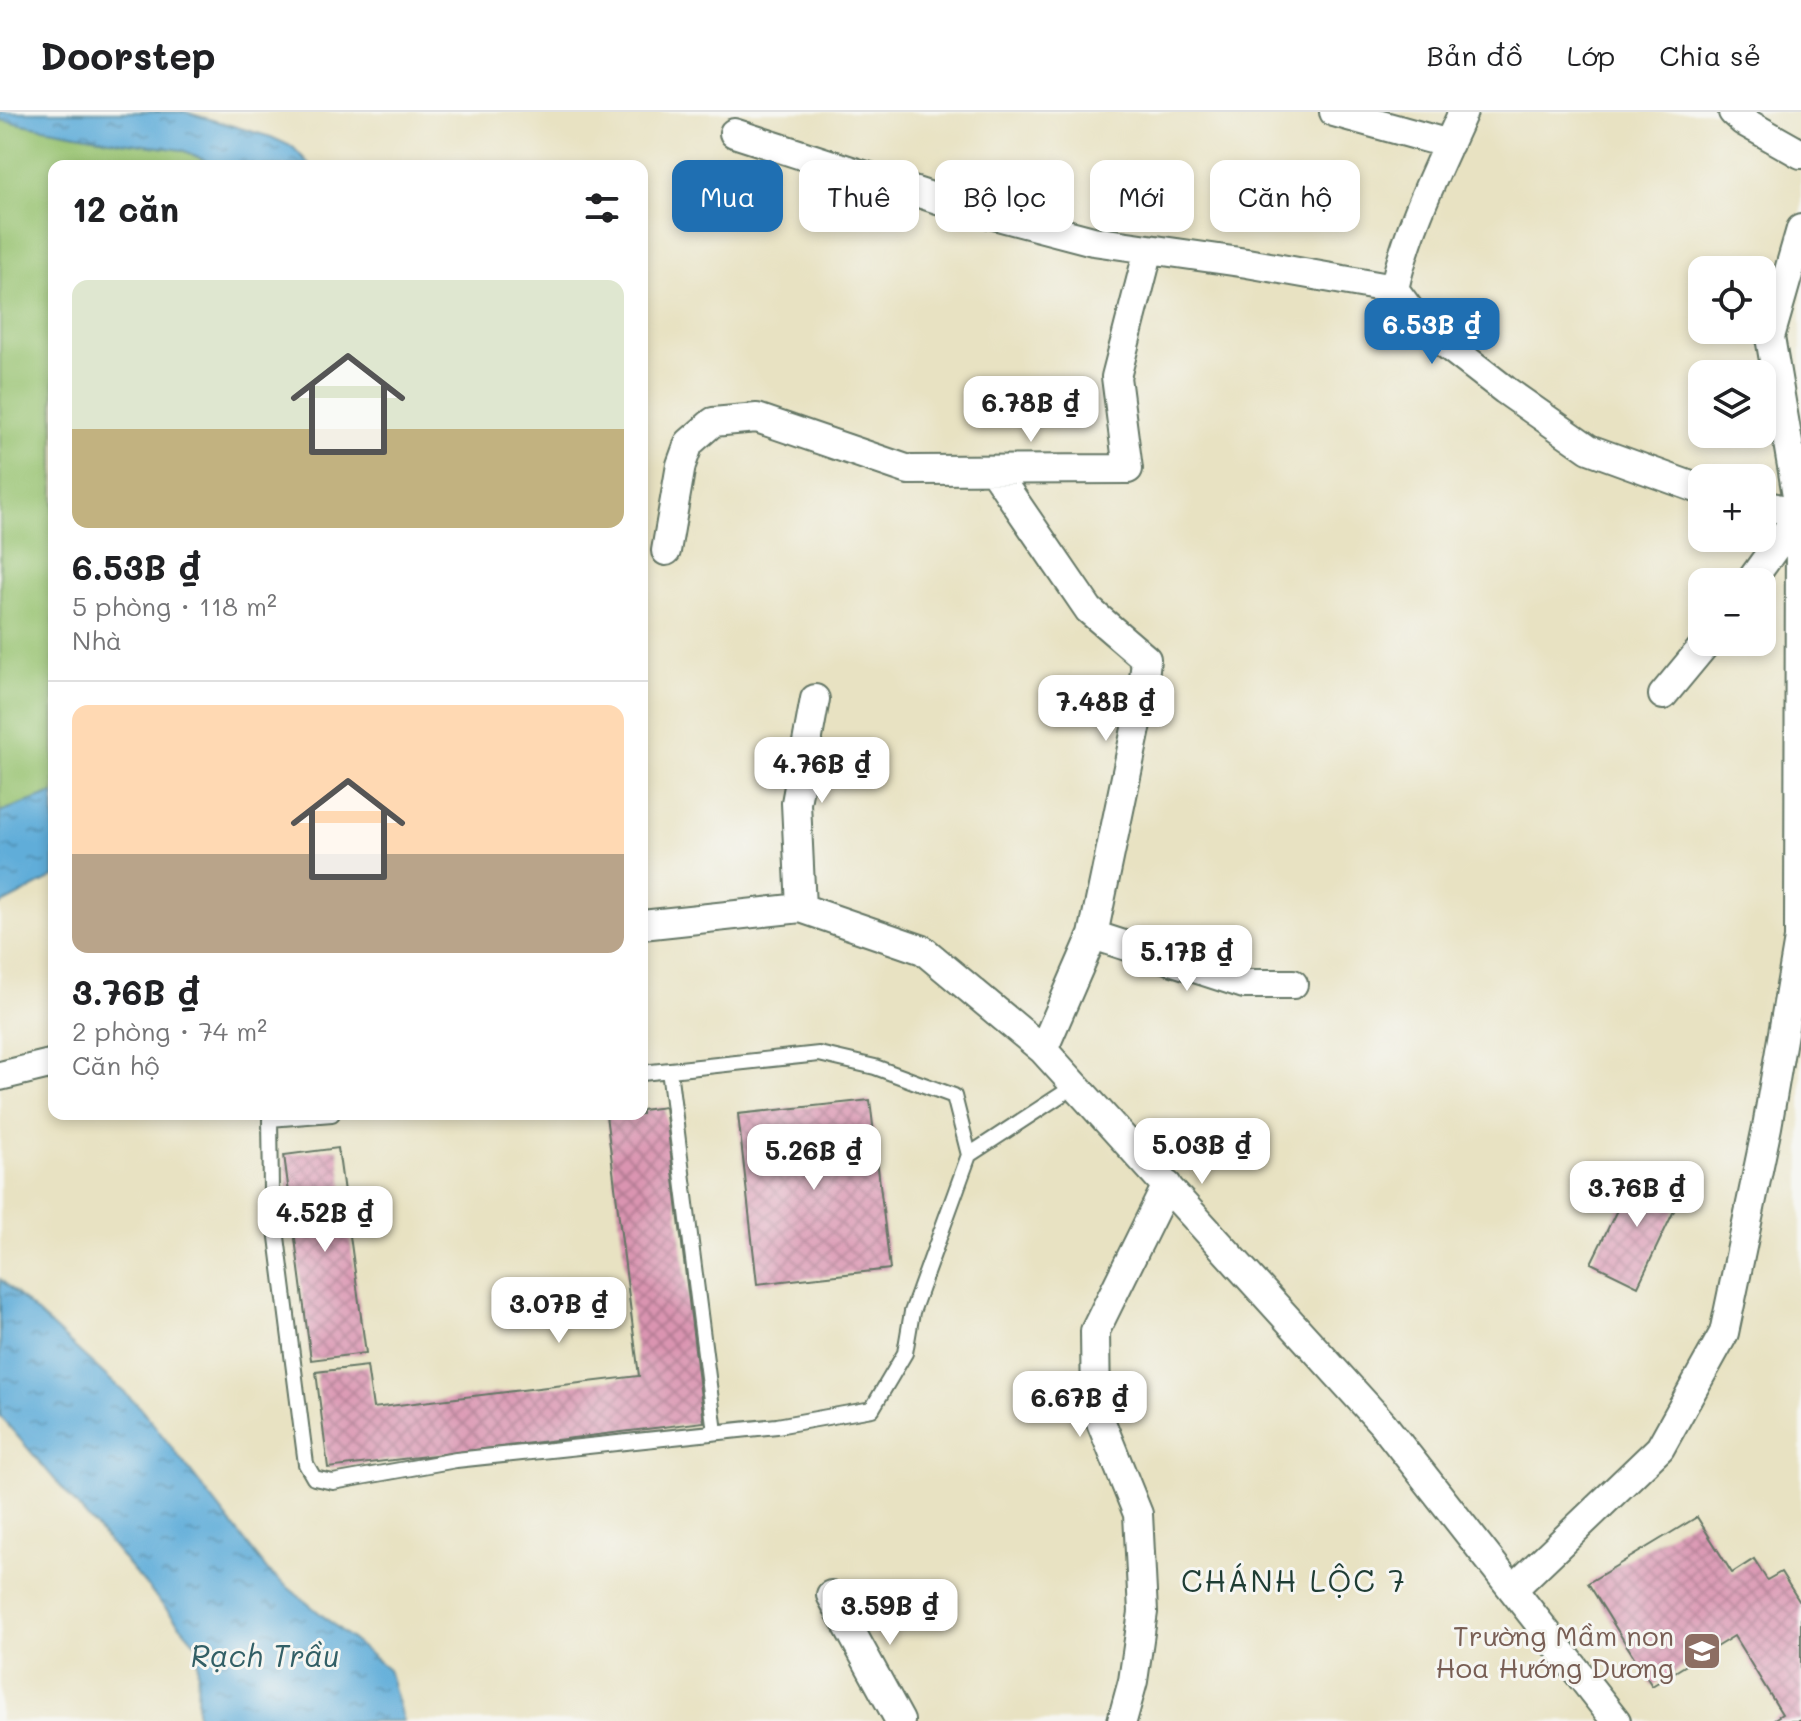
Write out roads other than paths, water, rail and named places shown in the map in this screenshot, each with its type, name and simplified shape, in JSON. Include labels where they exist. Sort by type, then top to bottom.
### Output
[{"type":"street","points":[[1334,112],[1449,144]]},
{"type":"street","points":[[1394,289],[1400,262],[1422,203],[1463,112]]},
{"type":"street","points":[[1733,112],[1743,121],[1801,154]]},
{"type":"street","points":[[734,133],[956,205],[1093,241],[1394,289],[1420,324],[1505,390],[1589,449],[1688,485]]},
{"type":"street","points":[[1513,1589],[1660,1448],[1724,1333],[1767,1127],[1799,939],[1800,513],[1770,337],[1801,229]]},
{"type":"street","points":[[666,551],[681,465],[689,443],[713,422],[757,418],[909,470],[1128,469],[1116,377],[1149,249]]},
{"type":"street","points":[[994,471],[1089,610],[1146,659],[1142,700],[1093,935],[1043,1050]]},
{"type":"street","points":[[1776,508],[1800,513]]},
{"type":"street","points":[[1760,568],[1800,513]]},
{"type":"street","points":[[1663,695],[1695,656]]},
{"type":"street","points":[[801,908],[796,803],[815,699]]},
{"type":"street","points":[[648,924],[801,908],[923,950],[1043,1050],[1382,1423],[1616,1721]]},
{"type":"street","points":[[1093,935],[1244,984],[1293,984]]},
{"type":"street","points":[[0,1076],[48,1064]]},
{"type":"street","points":[[1122,1721],[1133,1681],[1143,1612],[1138,1514],[1096,1410],[1095,1331],[1167,1185]]},
{"type":"street","points":[[831,1595],[891,1718]]},
{"type":"lane","points":[[270,1120],[271,1190],[279,1260],[306,1464],[314,1478],[333,1482],[456,1460],[777,1426],[872,1409],[905,1353],[912,1312],[969,1155],[954,1096],[875,1067],[819,1054],[648,1072]]},
{"type":"lane","points":[[669,1070],[715,1432]]},
{"type":"lane","points":[[969,1155],[1076,1085]]},
{"type":"water","points":[[0,112],[185,112],[271,137],[293,147],[305,160],[204,160],[183,150],[0,120]]},
{"type":"water","points":[[48,795],[48,880],[0,905],[0,812]]},
{"type":"water","name":"Rạch Trầu","points":[[0,1279],[140,1407],[268,1571],[388,1669],[403,1721],[197,1721],[198,1646],[0,1416]]},
{"type":"place","name":"Trường Mầm non Hoa Hướng Dương","points":[[1702,1651]]},
{"type":"district","name":"CHÁNH LỘC 7","points":[[1294,1580]]}]
